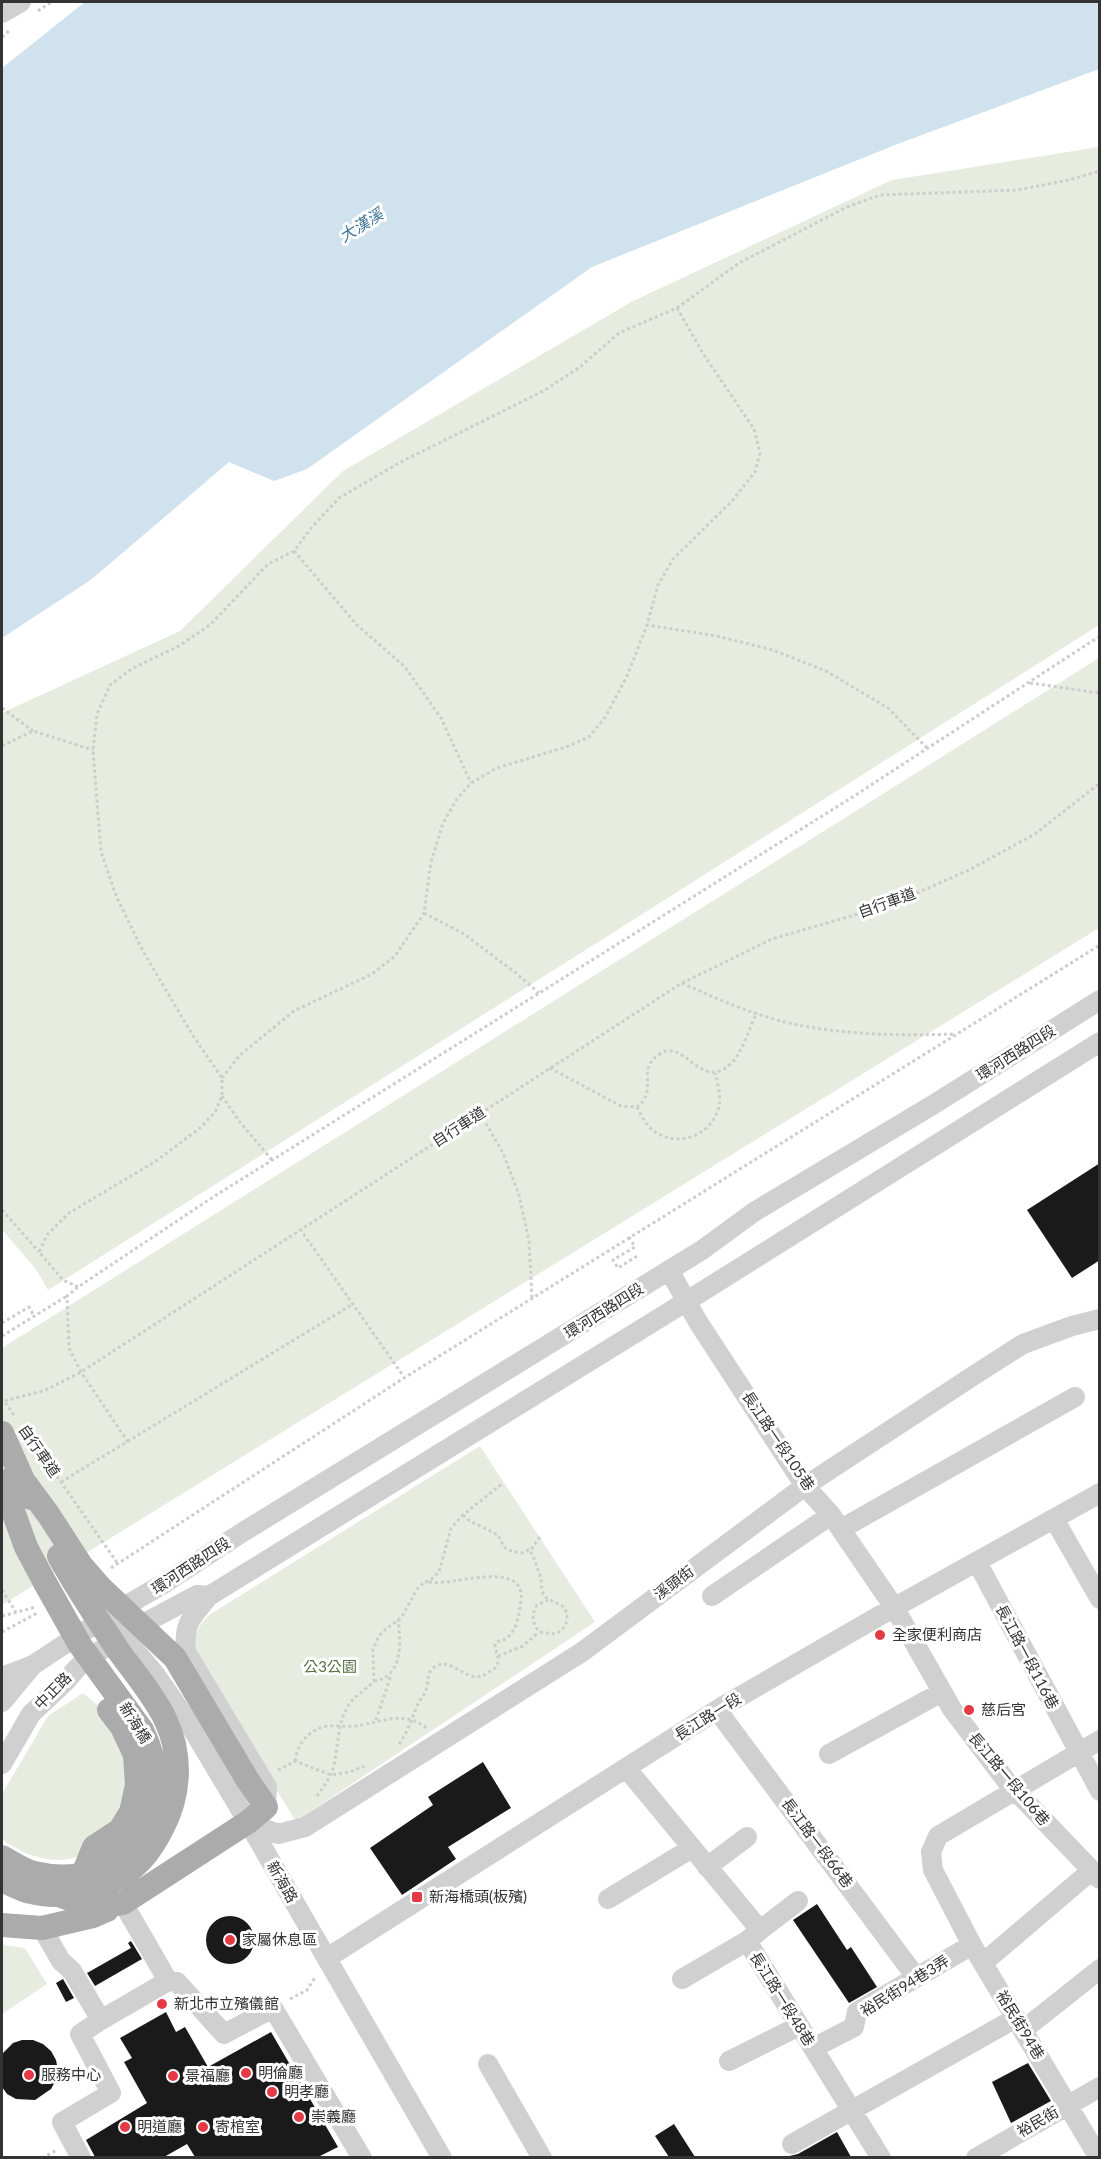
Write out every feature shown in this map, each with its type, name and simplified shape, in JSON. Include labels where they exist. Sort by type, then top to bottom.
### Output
[{"type":"main road","name":"新海橋","points":[[14,1427],[13,1482],[26,1546],[80,1645],[132,1714],[150,1745],[155,1793],[147,1824],[138,1840],[123,1857],[92,1872]]},
{"type":"main road","name":"新海橋","points":[[13,1482],[105,1631],[166,1720],[177,1758],[176,1791],[172,1807],[155,1844],[138,1865],[101,1886],[86,1891],[58,1895]]},
{"type":"main road","points":[[2,1926],[42,1928],[93,1916],[123,1903],[257,1814],[247,1779],[176,1658],[101,1588],[81,1565],[48,1514],[13,1482]]},
{"type":"main road","points":[[2,1857],[23,1870],[36,1874],[70,1875],[92,1872],[94,1847],[120,1830],[131,1812],[137,1785],[135,1755],[122,1727],[78,1666]]},
{"type":"main road","points":[[2,1880],[31,1893],[58,1895],[93,1907],[123,1903]]},
{"type":"street","points":[[2,13],[20,2]]},
{"type":"street","name":"環河西路四段","points":[[33,1665],[243,1532],[702,1250],[754,1212],[931,1106],[1100,1000]]},
{"type":"street","name":"環河西路四段","points":[[122,1635],[197,1595],[209,1596],[687,1301],[1100,1042]]},
{"type":"street","name":"長江路一段105巷","points":[[669,1270],[805,1486],[836,1522],[894,1607]]},
{"type":"street","name":"溪頭街","points":[[257,1814],[278,1834],[305,1827],[582,1652],[805,1486],[1023,1344],[1100,1318]]},
{"type":"street","points":[[712,1596],[836,1522],[1075,1396]]},
{"type":"street","name":"長江路一段","points":[[327,1958],[717,1710],[894,1607],[1100,1493]]},
{"type":"street","points":[[1054,1519],[1100,1599]]},
{"type":"street","name":"長江路一段116巷","points":[[977,1562],[1077,1753],[1100,1791]]},
{"type":"street","points":[[209,1596],[190,1620],[184,1634],[186,1652],[267,1787],[257,1814]]},
{"type":"street","name":"長江路一段106巷","points":[[894,1607],[952,1709],[1014,1789],[1095,1875]]},
{"type":"street","name":"新海路","points":[[106,1617],[155,1674],[257,1814],[327,1958],[442,2157]]},
{"type":"street","name":"中正路","points":[[2,1764],[31,1714],[66,1681],[78,1666],[122,1635]]},
{"type":"street","points":[[2,1677],[33,1665]]},
{"type":"street","name":"中正路","points":[[2,1702],[33,1665]]},
{"type":"street","points":[[829,1754],[942,1692]]},
{"type":"street","name":"長江路一段66巷","points":[[717,1710],[916,1977]]},
{"type":"street","name":"裕民街94巷","points":[[1099,2157],[972,1945],[933,1870],[931,1852],[938,1836],[1100,1740]]},
{"type":"street","name":"長江路一段48巷","points":[[627,1769],[707,1867],[753,1936],[799,2026],[881,2157]]},
{"type":"street","points":[[707,1867],[747,1837]]},
{"type":"street","points":[[608,1899],[692,1848]]},
{"type":"street","points":[[983,1963],[1095,1875]]},
{"type":"street","points":[[682,1979],[753,1936],[798,1901]]},
{"type":"street","points":[[123,1903],[168,1981]]},
{"type":"street","points":[[42,1928],[61,1961],[72,1971],[101,2020]]},
{"type":"street","name":"裕民街94巷3弄","points":[[813,2048],[854,2026],[856,2012],[972,1945]]},
{"type":"street","points":[[792,2144],[939,2061],[1019,2024],[1100,1969]]},
{"type":"street","points":[[81,2157],[62,2122],[111,2093],[80,2034],[168,1981],[177,1982],[224,2034],[273,2008],[362,2157]]},
{"type":"street","points":[[729,2061],[799,2026]]},
{"type":"street","points":[[488,2064],[542,2157]]},
{"type":"street","name":"裕民街","points":[[976,2157],[1100,2087]]},
{"type":"path","points":[[39,1251],[47,1235],[69,1213],[156,1161],[200,1128],[215,1112],[222,1096],[222,1078],[167,994],[117,898],[101,852],[93,750],[97,714],[110,685],[133,668],[179,646],[210,624],[268,564],[294,551],[312,527],[339,498],[399,463],[546,390],[580,367],[619,333],[677,308],[739,263],[847,207],[880,195],[1017,190],[1069,180],[1100,171]]},
{"type":"path","points":[[222,1078],[240,1054],[294,1011],[372,974],[395,956],[424,914],[431,862],[443,823],[457,799],[471,783],[496,768],[566,747],[589,737],[606,716],[627,676],[647,625],[658,585],[673,559],[737,494],[755,472],[760,453],[754,429],[704,355],[677,308]]},
{"type":"path","points":[[294,551],[356,624],[405,667],[441,718],[471,783]]},
{"type":"path","points":[[647,625],[717,636],[773,650],[826,671],[888,708],[928,748]]},
{"type":"path","points":[[2,1336],[68,1296],[78,1287],[272,1160],[928,748],[1100,636]]},
{"type":"path","points":[[1029,683],[1100,693]]},
{"type":"path","points":[[2,708],[33,731],[93,750]]},
{"type":"path","points":[[2,746],[33,731]]},
{"type":"path","name":"自行車道","points":[[118,1564],[61,1482],[14,1427],[3,1401],[46,1390],[81,1372],[682,983],[772,939],[892,904],[969,870],[1035,834],[1100,783]]},
{"type":"path","points":[[424,914],[464,934],[538,993]]},
{"type":"path","points":[[102,1575],[404,1378],[1100,945]]},
{"type":"path","points":[[682,983],[756,1014],[803,1026],[914,1036],[956,1034]]},
{"type":"path","points":[[550,1068],[621,1106],[637,1107],[646,1100],[648,1092],[646,1075],[651,1062],[660,1053],[674,1052],[687,1057],[704,1072],[715,1074],[736,1058],[756,1014]]},
{"type":"path","points":[[637,1107],[643,1120],[656,1133],[676,1140],[695,1136],[710,1127],[718,1110],[720,1092],[715,1074]]},
{"type":"path","points":[[222,1096],[272,1160]]},
{"type":"path","points":[[480,1113],[503,1154],[519,1195],[529,1241],[532,1298]]},
{"type":"path","points":[[2,1210],[63,1280],[78,1287]]},
{"type":"path","points":[[300,1229],[404,1378]]},
{"type":"path","points":[[629,1238],[635,1247],[613,1260],[618,1268],[639,1255]]},
{"type":"path","points":[[68,1296],[69,1348],[81,1372],[128,1442]]},
{"type":"path","points":[[61,1482],[353,1304]]},
{"type":"path","points":[[2,1323],[29,1307],[34,1316]]},
{"type":"path","points":[[374,1682],[373,1650],[382,1632],[401,1618],[419,1586],[439,1572],[451,1528],[463,1515],[503,1483]]},
{"type":"path","points":[[463,1515],[498,1535],[508,1551],[522,1553],[530,1549],[540,1537]]},
{"type":"path","points":[[530,1549],[541,1579],[543,1594],[548,1600]]},
{"type":"path","points":[[398,1746],[426,1691],[427,1678],[432,1670],[442,1665],[451,1666],[475,1677],[486,1675],[495,1668],[498,1664],[498,1656],[495,1644],[507,1638],[517,1623],[522,1594],[516,1582],[505,1578],[483,1577],[425,1582]]},
{"type":"path","points":[[2,1590],[16,1612]]},
{"type":"path","points":[[548,1600],[557,1602],[564,1608],[566,1623],[564,1628],[555,1634],[545,1634],[534,1624],[533,1611],[537,1605],[548,1600]]},
{"type":"path","points":[[2,1616],[45,1607],[2,1632]]},
{"type":"path","points":[[376,1720],[399,1655],[398,1620]]},
{"type":"path","points":[[498,1656],[523,1646],[540,1631]]},
{"type":"path","points":[[316,1798],[331,1775],[343,1715],[349,1703],[374,1682],[384,1680],[391,1673]]},
{"type":"path","points":[[271,1773],[294,1761],[298,1749],[308,1735],[321,1727],[362,1725],[376,1720],[412,1719],[431,1731]]},
{"type":"path","points":[[294,1761],[331,1775],[350,1772],[373,1764]]},
{"type":"path","points":[[273,2008],[307,1990],[327,1958]]},
{"type":"green space","points":[[1099,147],[1099,625],[48,1290],[36,1269],[2,1230],[2,713],[180,631],[343,471],[633,301],[892,180]]},
{"type":"green space","points":[[1099,658],[1099,928],[2,1605],[2,1348]]},
{"type":"green space","name":"公3公園","points":[[480,1446],[595,1622],[296,1821],[198,1667],[194,1651],[196,1633],[209,1615]]},
{"type":"green space","points":[[83,1693],[101,1708],[130,1767],[122,1822],[93,1847],[77,1857],[58,1860],[28,1854],[2,1839],[2,1794],[48,1716]]},
{"type":"green space","points":[[2,1945],[25,1948],[47,1984],[2,2014]]},
{"type":"water","name":"大漢溪","points":[[85,2],[1099,2],[1099,69],[895,145],[592,267],[307,469],[274,481],[229,462],[92,579],[2,638],[2,68]]},
{"type":"building","points":[[1100,1163],[1100,1260],[1072,1278],[1027,1210]]},
{"type":"building","points":[[483,1762],[511,1808],[448,1847],[456,1859],[402,1895],[370,1848],[433,1805],[428,1797]]},
{"type":"building","points":[[817,1904],[847,1950],[851,1947],[877,1987],[849,2003],[793,1920]]},
{"type":"building","name":"家屬休息區","points":[[225,1916],[235,1916],[250,1926],[254,1940],[253,1949],[244,1960],[235,1964],[225,1964],[210,1954],[206,1945],[206,1935],[216,1920]]},
{"type":"building","points":[[131,1941],[142,1959],[95,1986],[87,1973],[131,1948],[128,1943]]},
{"type":"building","points":[[63,1979],[74,1998],[66,2002],[56,1983]]},
{"type":"building","points":[[166,2012],[176,2032],[185,2027],[208,2067],[271,2032],[338,2147],[318,2157],[195,2157],[187,2144],[164,2157],[95,2157],[86,2140],[147,2103],[124,2062],[132,2058],[120,2038]]},
{"type":"building","name":"服務中心","points":[[33,2040],[43,2044],[56,2060],[58,2070],[56,2080],[51,2089],[35,2100],[16,2099],[7,2094],[2,2087],[2,2054],[13,2043]]},
{"type":"building","points":[[1028,2063],[1051,2101],[1011,2123],[992,2082]]},
{"type":"building","points":[[674,2124],[695,2157],[669,2157],[655,2136]]},
{"type":"building","points":[[837,2132],[851,2157],[785,2157],[798,2154]]},
{"type":"place","name":"全家便利商店","points":[[880,1635]]},
{"type":"place","name":"慈后宮","points":[[969,1710]]},
{"type":"place","name":"新海橋頭(板殯)","points":[[417,1897]]},
{"type":"place","name":"家屬休息區","points":[[230,1940]]},
{"type":"place","name":"新北市立殯儀館","points":[[162,2004]]},
{"type":"place","name":"明倫廳","points":[[246,2073]]},
{"type":"place","name":"服務中心","points":[[29,2075]]},
{"type":"place","name":"景福廳","points":[[173,2076]]},
{"type":"place","name":"明孝廳","points":[[272,2092]]},
{"type":"place","name":"崇義廳","points":[[299,2117]]},
{"type":"place","name":"明道廳","points":[[125,2127]]},
{"type":"place","name":"寄棺室","points":[[203,2127]]}]
